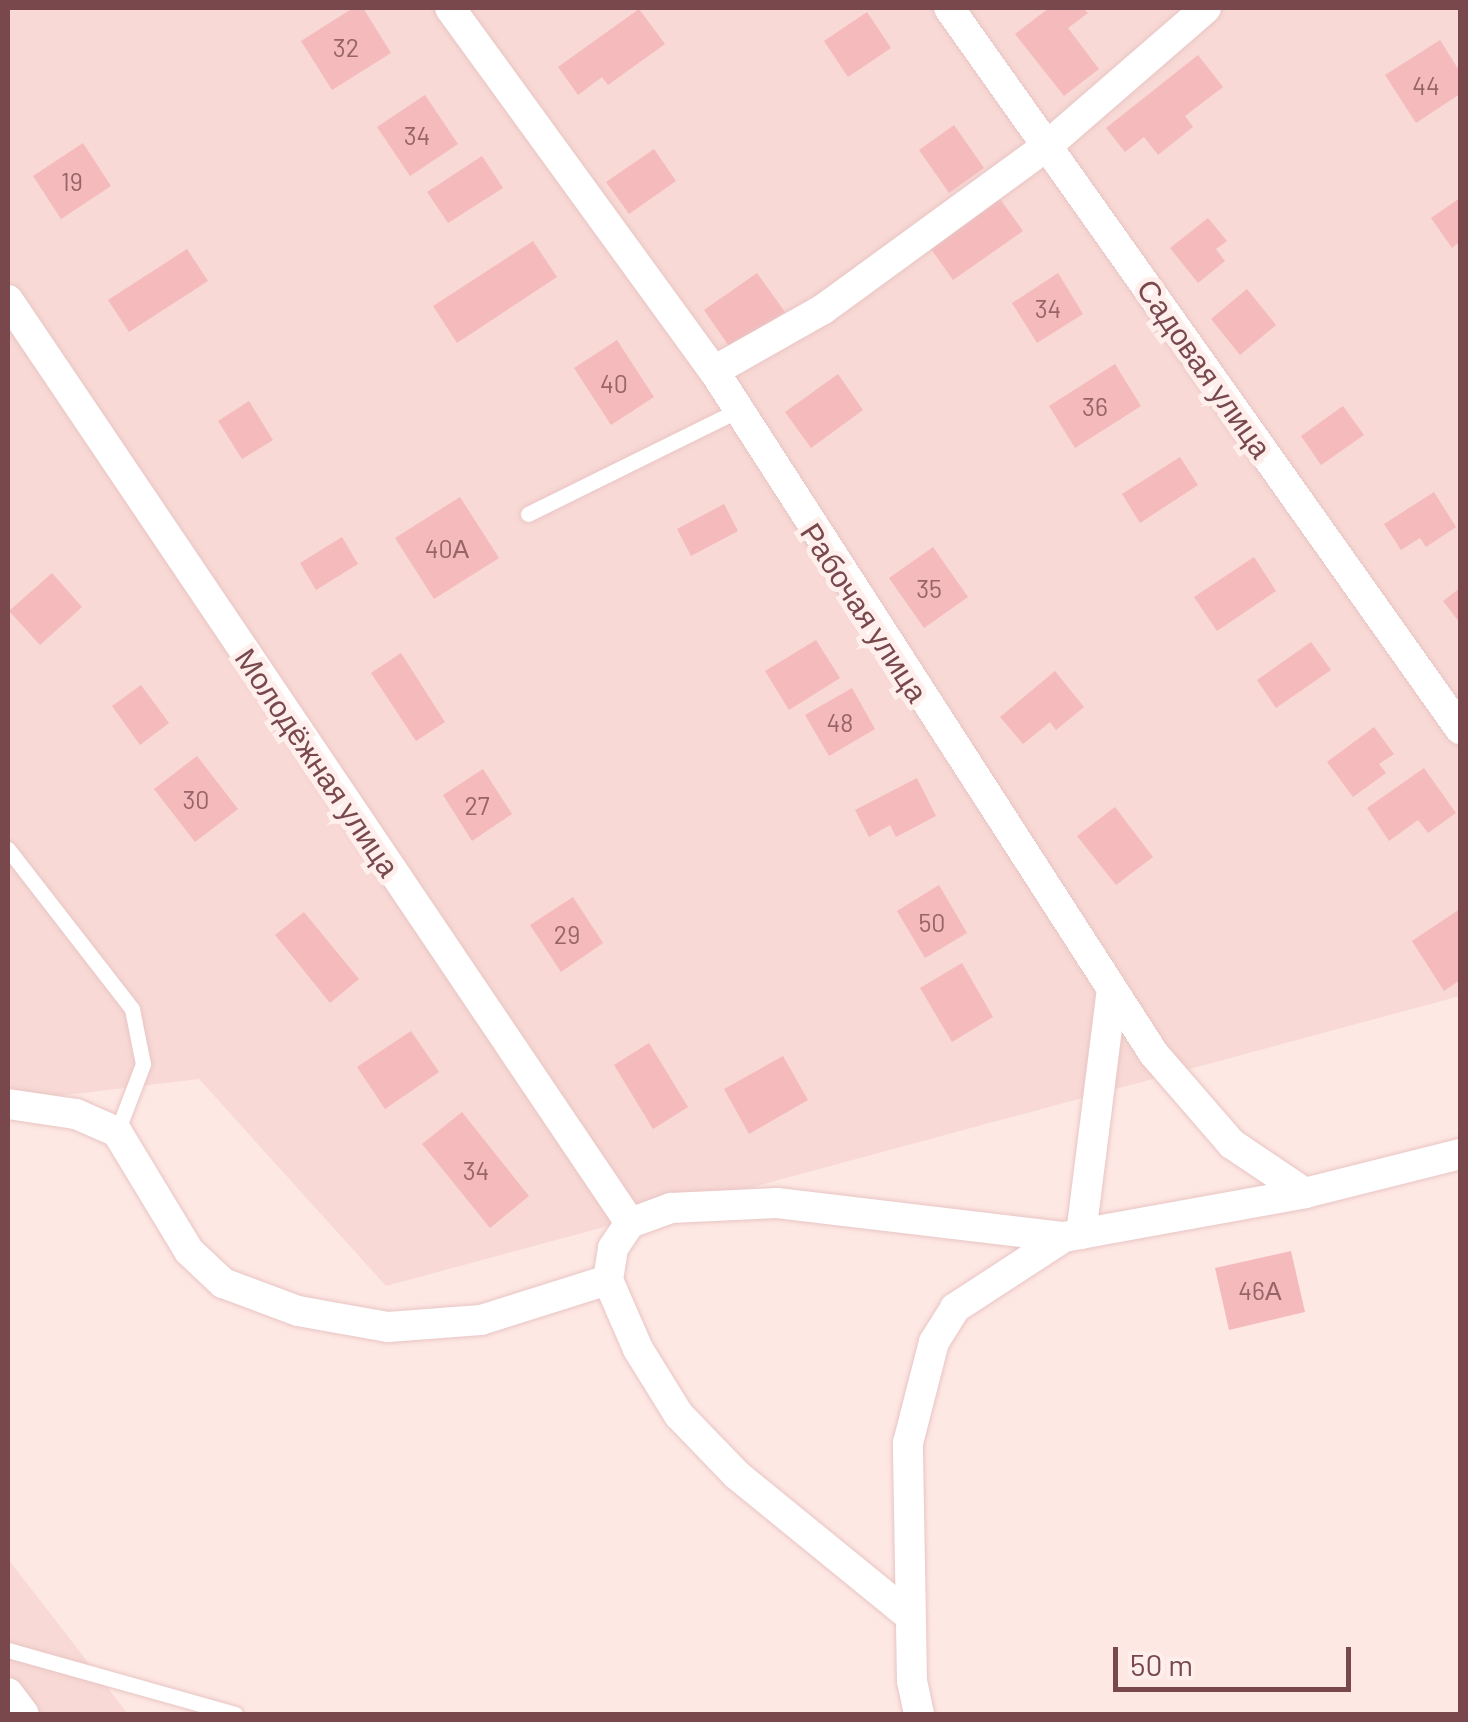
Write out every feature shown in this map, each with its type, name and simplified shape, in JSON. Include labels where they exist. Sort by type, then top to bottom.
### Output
[{"type":"street","name":"Рабочая улица","points":[[450,8],[714,371],[734,412],[1154,1054],[1232,1144],[1305,1193]]},
{"type":"street","name":"Садовая улица","points":[[949,8],[1460,729]]},
{"type":"street","points":[[714,371],[822,310],[1048,146],[1206,8]]},
{"type":"street","name":"Молодёжная улица","points":[[8,300],[630,1223]]},
{"type":"street","points":[[912,1708],[908,1443],[934,1342],[955,1308],[1072,1236],[1112,990]]},
{"type":"street","points":[[8,1104],[76,1114],[117,1132],[189,1251],[223,1283],[298,1311],[388,1327],[481,1320],[608,1280]]},
{"type":"street","points":[[910,1616],[737,1475],[678,1414],[638,1350],[608,1280],[614,1248],[630,1223],[670,1208],[777,1203],[1072,1236],[1305,1193],[1460,1154]]},
{"type":"street","points":[[8,1693],[24,1714]]},
{"type":"lane","points":[[528,514],[734,412]]},
{"type":"lane","points":[[8,849],[132,1009],[142,1064],[117,1132]]},
{"type":"lane","points":[[8,1650],[235,1714]]},
{"type":"shaded area","points":[[8,8],[1460,8],[1460,996],[386,1286],[199,1079],[8,1102]]},
{"type":"shaded area","points":[[8,1559],[128,1714],[8,1714]]},
{"type":"building","points":[[353,8],[363,8],[391,53],[332,90],[301,41]]},
{"type":"building","points":[[1049,8],[1083,8],[1088,13],[1068,28],[1099,69],[1064,96],[1015,34]]},
{"type":"building","points":[[639,9],[665,44],[608,85],[602,77],[578,95],[558,67]]},
{"type":"building","points":[[867,12],[891,48],[848,77],[824,41]]},
{"type":"building","points":[[1440,40],[1460,72],[1460,94],[1416,123],[1385,75]]},
{"type":"building","points":[[1198,55],[1223,87],[1185,116],[1193,127],[1158,155],[1144,137],[1125,152],[1106,128]]},
{"type":"building","points":[[425,95],[458,144],[410,176],[377,127]]},
{"type":"building","points":[[954,125],[984,168],[949,193],[919,150]]},
{"type":"building","points":[[83,143],[111,186],[61,219],[33,176]]},
{"type":"building","points":[[654,149],[676,181],[629,214],[606,182]]},
{"type":"building","points":[[482,156],[503,188],[448,223],[427,192]]},
{"type":"building","points":[[1460,198],[1460,242],[1452,248],[1431,218]]},
{"type":"building","points":[[1000,199],[1023,231],[953,280],[931,249]]},
{"type":"building","points":[[1208,218],[1227,241],[1216,249],[1225,261],[1198,283],[1170,248]]},
{"type":"building","points":[[533,241],[557,277],[457,343],[433,306]]},
{"type":"building","points":[[187,249],[208,281],[129,332],[108,300]]},
{"type":"building","points":[[757,273],[785,312],[731,349],[704,310]]},
{"type":"building","points":[[1058,273],[1083,314],[1037,343],[1012,303]]},
{"type":"building","points":[[1247,289],[1276,325],[1240,355],[1211,319]]},
{"type":"building","points":[[617,340],[654,397],[611,425],[574,368]]},
{"type":"building","points":[[1115,364],[1141,406],[1075,448],[1049,406]]},
{"type":"building","points":[[838,374],[863,410],[811,448],[785,412]]},
{"type":"building","points":[[249,401],[273,440],[242,459],[218,421]]},
{"type":"building","points":[[1343,406],[1364,435],[1321,465],[1301,436]]},
{"type":"building","points":[[1180,457],[1198,485],[1140,523],[1122,494]]},
{"type":"building","points":[[1434,492],[1456,527],[1426,547],[1420,538],[1401,550],[1384,524]]},
{"type":"building","points":[[460,497],[499,558],[434,599],[395,538]]},
{"type":"building","points":[[724,504],[738,531],[691,556],[677,529]]},
{"type":"building","points":[[342,537],[358,564],[316,590],[300,563]]},
{"type":"building","points":[[933,547],[968,597],[924,628],[889,578]]},
{"type":"building","points":[[1254,557],[1276,591],[1217,631],[1194,597]]},
{"type":"building","points":[[52,573],[82,607],[40,645],[9,611]]},
{"type":"building","points":[[1460,588],[1460,623],[1443,601]]},
{"type":"building","points":[[816,640],[840,678],[789,710],[765,671]]},
{"type":"building","points":[[1311,642],[1331,670],[1276,708],[1257,680]]},
{"type":"building","points":[[401,653],[445,722],[416,741],[371,673]]},
{"type":"building","points":[[1055,671],[1084,707],[1056,730],[1050,722],[1023,744],[1000,717]]},
{"type":"building","points":[[141,685],[169,723],[140,745],[112,706]]},
{"type":"building","points":[[852,688],[875,729],[829,756],[805,715]]},
{"type":"building","points":[[1374,727],[1394,754],[1379,764],[1386,773],[1353,797],[1327,762]]},
{"type":"building","points":[[197,756],[238,809],[195,842],[154,789]]},
{"type":"building","points":[[1424,768],[1456,813],[1428,833],[1418,820],[1389,841],[1367,808]]},
{"type":"building","points":[[483,769],[512,814],[472,841],[443,795]]},
{"type":"building","points":[[917,778],[936,816],[896,837],[890,825],[869,837],[855,810]]},
{"type":"building","points":[[1115,807],[1153,857],[1116,885],[1077,836]]},
{"type":"building","points":[[939,885],[967,933],[925,958],[897,911]]},
{"type":"building","points":[[573,897],[603,943],[561,972],[530,925]]},
{"type":"building","points":[[1460,909],[1460,980],[1444,991],[1412,941]]},
{"type":"building","points":[[304,912],[359,979],[330,1003],[275,935]]},
{"type":"building","points":[[962,963],[993,1017],[952,1042],[920,988]]},
{"type":"building","points":[[411,1031],[439,1072],[385,1109],[357,1067]]},
{"type":"building","points":[[649,1043],[688,1107],[653,1129],[614,1065]]},
{"type":"building","points":[[783,1056],[808,1100],[749,1134],[724,1089]]},
{"type":"building","points":[[462,1112],[529,1196],[490,1228],[422,1144]]},
{"type":"building","points":[[1291,1251],[1305,1312],[1229,1330],[1215,1268]]}]
